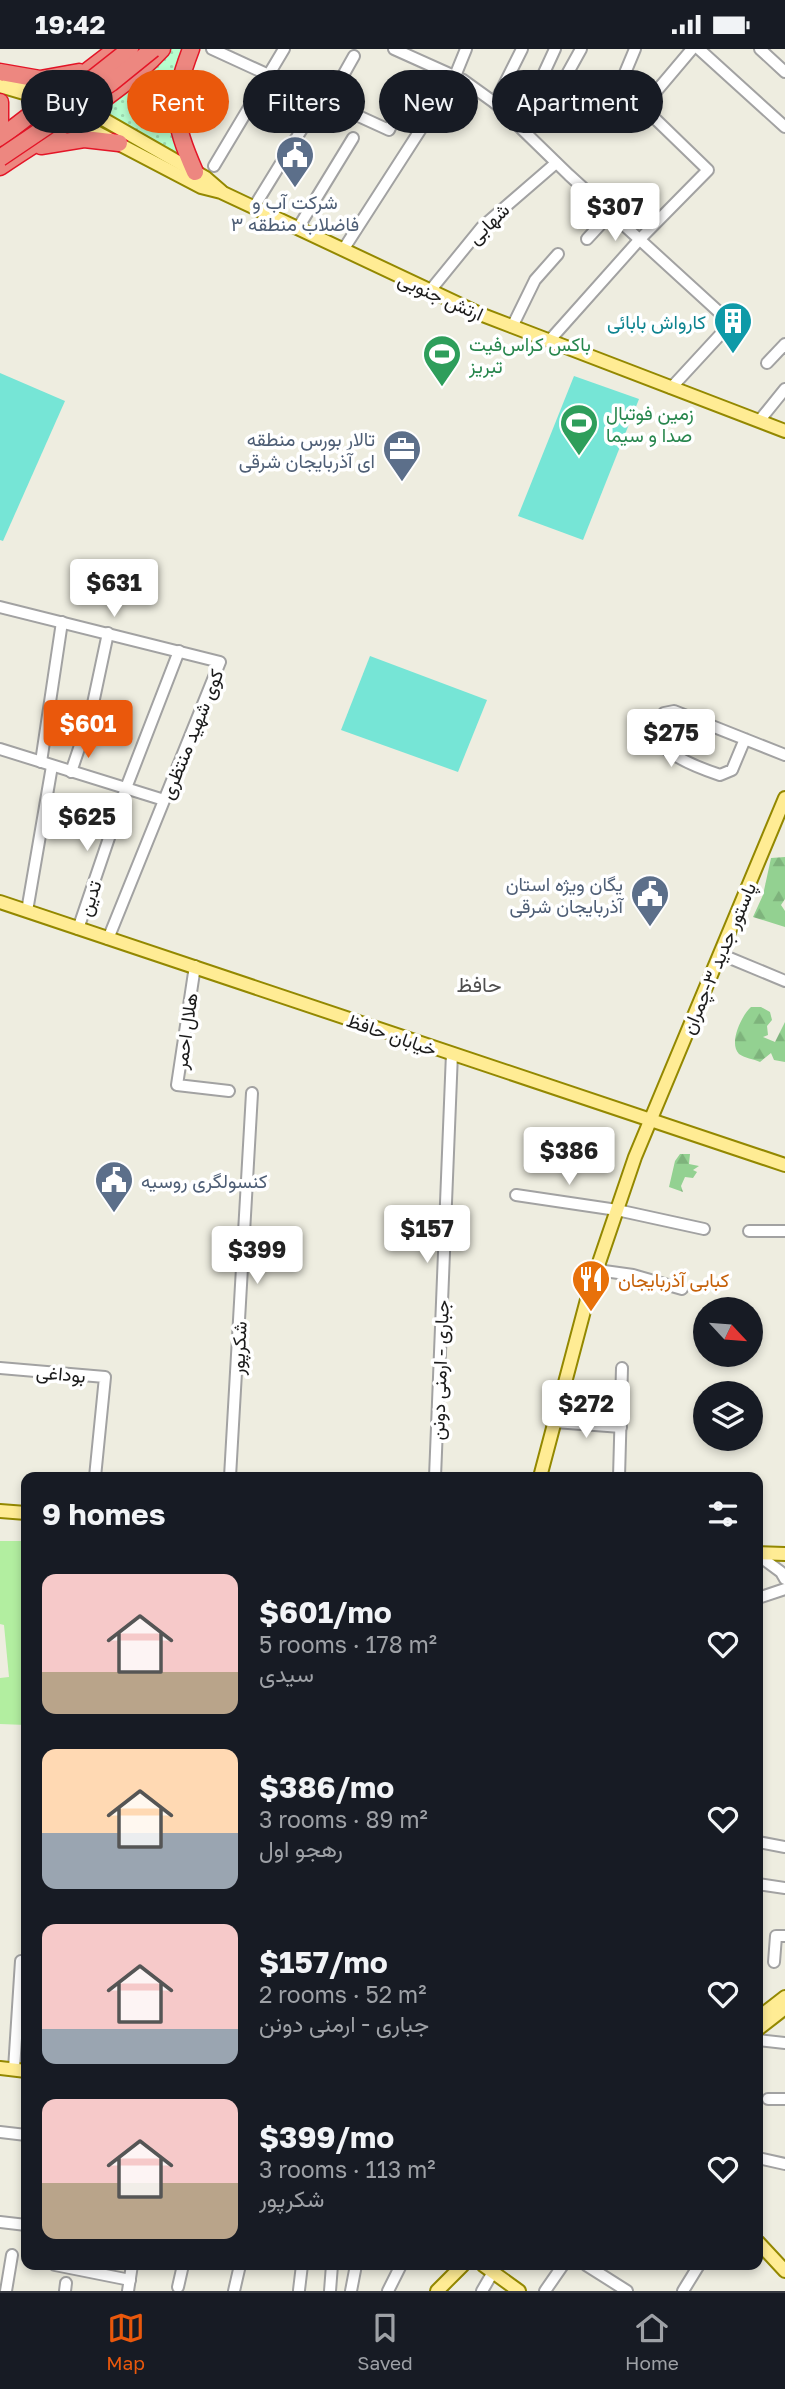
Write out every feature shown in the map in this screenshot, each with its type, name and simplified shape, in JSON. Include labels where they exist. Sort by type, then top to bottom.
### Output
[{"type":"highway","points":[[88,70],[116,49]]},
{"type":"highway","points":[[0,146],[42,118],[130,49]]},
{"type":"highway","points":[[0,157],[111,83],[153,49]]},
{"type":"highway","points":[[113,91],[148,64],[162,49]]},
{"type":"highway","points":[[191,49],[180,82],[175,110],[178,135],[195,172]]},
{"type":"highway","points":[[0,72],[40,79],[59,78],[91,68]]},
{"type":"highway","points":[[0,101],[0,127]]},
{"type":"highway","points":[[0,138],[21,118]]},
{"type":"highway","points":[[0,167],[53,133]]},
{"type":"highway","points":[[25,150],[84,139],[118,143]]},
{"type":"main road","points":[[0,72],[21,86]]},
{"type":"main road","points":[[0,86],[21,93]]},
{"type":"main road","points":[[113,125],[195,172],[221,191]]},
{"type":"main road","points":[[98,133],[201,187],[221,191]]},
{"type":"main road","name":"ارتش جنوبی","points":[[221,191],[429,292],[512,327],[785,431]]},
{"type":"main road","name":"پاستور جدید ۳-چمران","points":[[541,1472],[597,1270],[649,1118],[785,798]]},
{"type":"main road","name":"خیابان حافظ","points":[[0,902],[785,1165]]},
{"type":"main road","points":[[0,1511],[21,1513]]},
{"type":"main road","points":[[763,1554],[785,1554]]},
{"type":"main road","points":[[763,2014],[785,1997]]},
{"type":"main road","points":[[763,2025],[785,2008]]},
{"type":"main road","points":[[0,2068],[20,2070]]},
{"type":"main road","points":[[763,2247],[785,2271]]},
{"type":"main road","points":[[437,2291],[458,2270]]},
{"type":"main road","points":[[491,2270],[519,2291]]},
{"type":"street","points":[[212,49],[258,70]]},
{"type":"street","points":[[272,70],[284,49]]},
{"type":"street","points":[[395,49],[442,70]]},
{"type":"street","points":[[457,70],[466,49]]},
{"type":"street","points":[[512,70],[522,49]]},
{"type":"street","points":[[545,70],[555,49]]},
{"type":"street","points":[[569,70],[581,49]]},
{"type":"street","points":[[626,70],[635,49]]},
{"type":"street","points":[[663,82],[692,49]]},
{"type":"street","points":[[699,49],[785,127]]},
{"type":"street","points":[[760,49],[785,72]]},
{"type":"street","points":[[346,70],[354,56]]},
{"type":"street","points":[[214,166],[243,118]]},
{"type":"street","points":[[549,341],[640,239],[708,170],[663,126]]},
{"type":"street","points":[[254,207],[299,133]]},
{"type":"street","points":[[342,250],[418,133]]},
{"type":"street","points":[[528,133],[556,163],[731,323],[671,387]]},
{"type":"street","points":[[298,228],[353,138]]},
{"type":"street","name":"شهابی","points":[[429,292],[482,227],[556,163]]},
{"type":"street","points":[[587,239],[611,213]]},
{"type":"street","points":[[512,327],[535,280],[558,254]]},
{"type":"street","points":[[767,363],[785,344]]},
{"type":"street","points":[[759,421],[785,389]]},
{"type":"street","name":"کوی شهید منتظری","points":[[0,610],[62,622],[220,661],[108,939]]},
{"type":"street","points":[[27,911],[62,622]]},
{"type":"street","points":[[71,772],[91,713],[108,633]]},
{"type":"street","name":"تدین","points":[[78,929],[126,788],[179,651]]},
{"type":"street","points":[[746,739],[732,770],[725,775],[662,747],[654,739],[653,729],[660,716],[671,711],[746,739],[785,755]]},
{"type":"street","points":[[0,749],[164,800]]},
{"type":"street","points":[[720,954],[785,981]]},
{"type":"street","name":"هلال احمر","points":[[195,967],[177,1085],[229,1091]]},
{"type":"street","name":"جباری - ارمنی دونن","points":[[435,1472],[452,1053]]},
{"type":"street","name":"شکرپور","points":[[230,1472],[252,1093]]},
{"type":"street","points":[[516,1195],[617,1210],[704,1229]]},
{"type":"street","points":[[750,1231],[785,1231]]},
{"type":"street","points":[[597,1270],[633,1275],[681,1289]]},
{"type":"street","name":"بوداغی","points":[[0,1368],[105,1377],[96,1472]]},
{"type":"street","points":[[619,1472],[622,1368]]},
{"type":"street","points":[[555,1422],[621,1427]]},
{"type":"street","points":[[763,1558],[784,1574]]},
{"type":"street","points":[[763,1596],[785,1589]]},
{"type":"street","points":[[763,1843],[785,1847]]},
{"type":"street","points":[[763,1885],[785,1888]]},
{"type":"street","points":[[774,1962],[776,1935],[785,1936]]},
{"type":"street","points":[[20,2070],[21,1961]]},
{"type":"street","points":[[763,2041],[785,2043]]},
{"type":"street","points":[[768,2099],[785,2099]]},
{"type":"street","points":[[0,2132],[21,2134]]},
{"type":"street","points":[[763,2159],[785,2164]]},
{"type":"street","points":[[0,2222],[21,2224]]},
{"type":"street","points":[[6,2291],[12,2255]]},
{"type":"street","points":[[73,2270],[129,2286]]},
{"type":"street","points":[[178,2287],[182,2270]]},
{"type":"street","points":[[234,2291],[239,2270]]},
{"type":"street","points":[[299,2290],[301,2270]]},
{"type":"street","points":[[330,2291],[332,2270]]},
{"type":"street","points":[[351,2291],[355,2270]]},
{"type":"street","points":[[388,2291],[398,2270]]},
{"type":"street","points":[[482,2291],[487,2270]]},
{"type":"street","points":[[545,2291],[559,2270]]},
{"type":"street","points":[[594,2270],[627,2291]]},
{"type":"street","points":[[684,2291],[696,2270]]},
{"type":"green space","points":[[171,49],[186,49],[179,70],[147,70]]},
{"type":"green space","points":[[127,87],[127,126],[113,117],[113,100]]},
{"type":"green space","points":[[139,133],[183,133],[185,161]]},
{"type":"green space","points":[[785,857],[785,899],[781,905],[785,911],[785,927],[753,917],[763,895],[771,858]]},
{"type":"green space","points":[[751,1007],[761,1007],[770,1012],[772,1020],[767,1026],[768,1035],[763,1037],[775,1042],[785,1022],[785,1062],[774,1060],[771,1053],[760,1062],[739,1054],[735,1043],[736,1036]]},
{"type":"green space","points":[[680,1154],[690,1154],[689,1164],[699,1166],[693,1170],[697,1172],[693,1178],[685,1177],[681,1186],[683,1192],[669,1187],[675,1161]]},
{"type":"green space","points":[[0,1541],[21,1541],[21,1725],[0,1724],[0,1678],[9,1677],[4,1625],[0,1624]]},
{"type":"shaded area","points":[[0,373],[65,401],[3,541],[0,540]]},
{"type":"shaded area","name":"زمین فوتبال صدا و سیما","points":[[574,376],[639,399],[583,540],[518,516]]},
{"type":"shaded area","points":[[370,656],[487,700],[458,772],[341,730]]},
{"type":"place","name":"شرکت آب و فاضلاب منطقه ۳","points":[[295,189]]},
{"type":"place","name":"کارواش بابائی","points":[[733,355]]},
{"type":"place","name":"باکس کراس‌فیت تبریز","points":[[442,388]]},
{"type":"place","name":"زمین فوتبال صدا و سیما","points":[[579,457]]},
{"type":"place","name":"تالار بورس منطقه ای آذربایجان شرقی","points":[[402,483]]},
{"type":"place","name":"یگان ویژه استان آذربایجان شرقی","points":[[650,928]]},
{"type":"place","name":"کنسولگری روسیه","points":[[114,1214]]},
{"type":"place","name":"کبابی آذربایجان","points":[[591,1313]]},
{"type":"district","name":"حافظ","points":[[479,984]]}]
